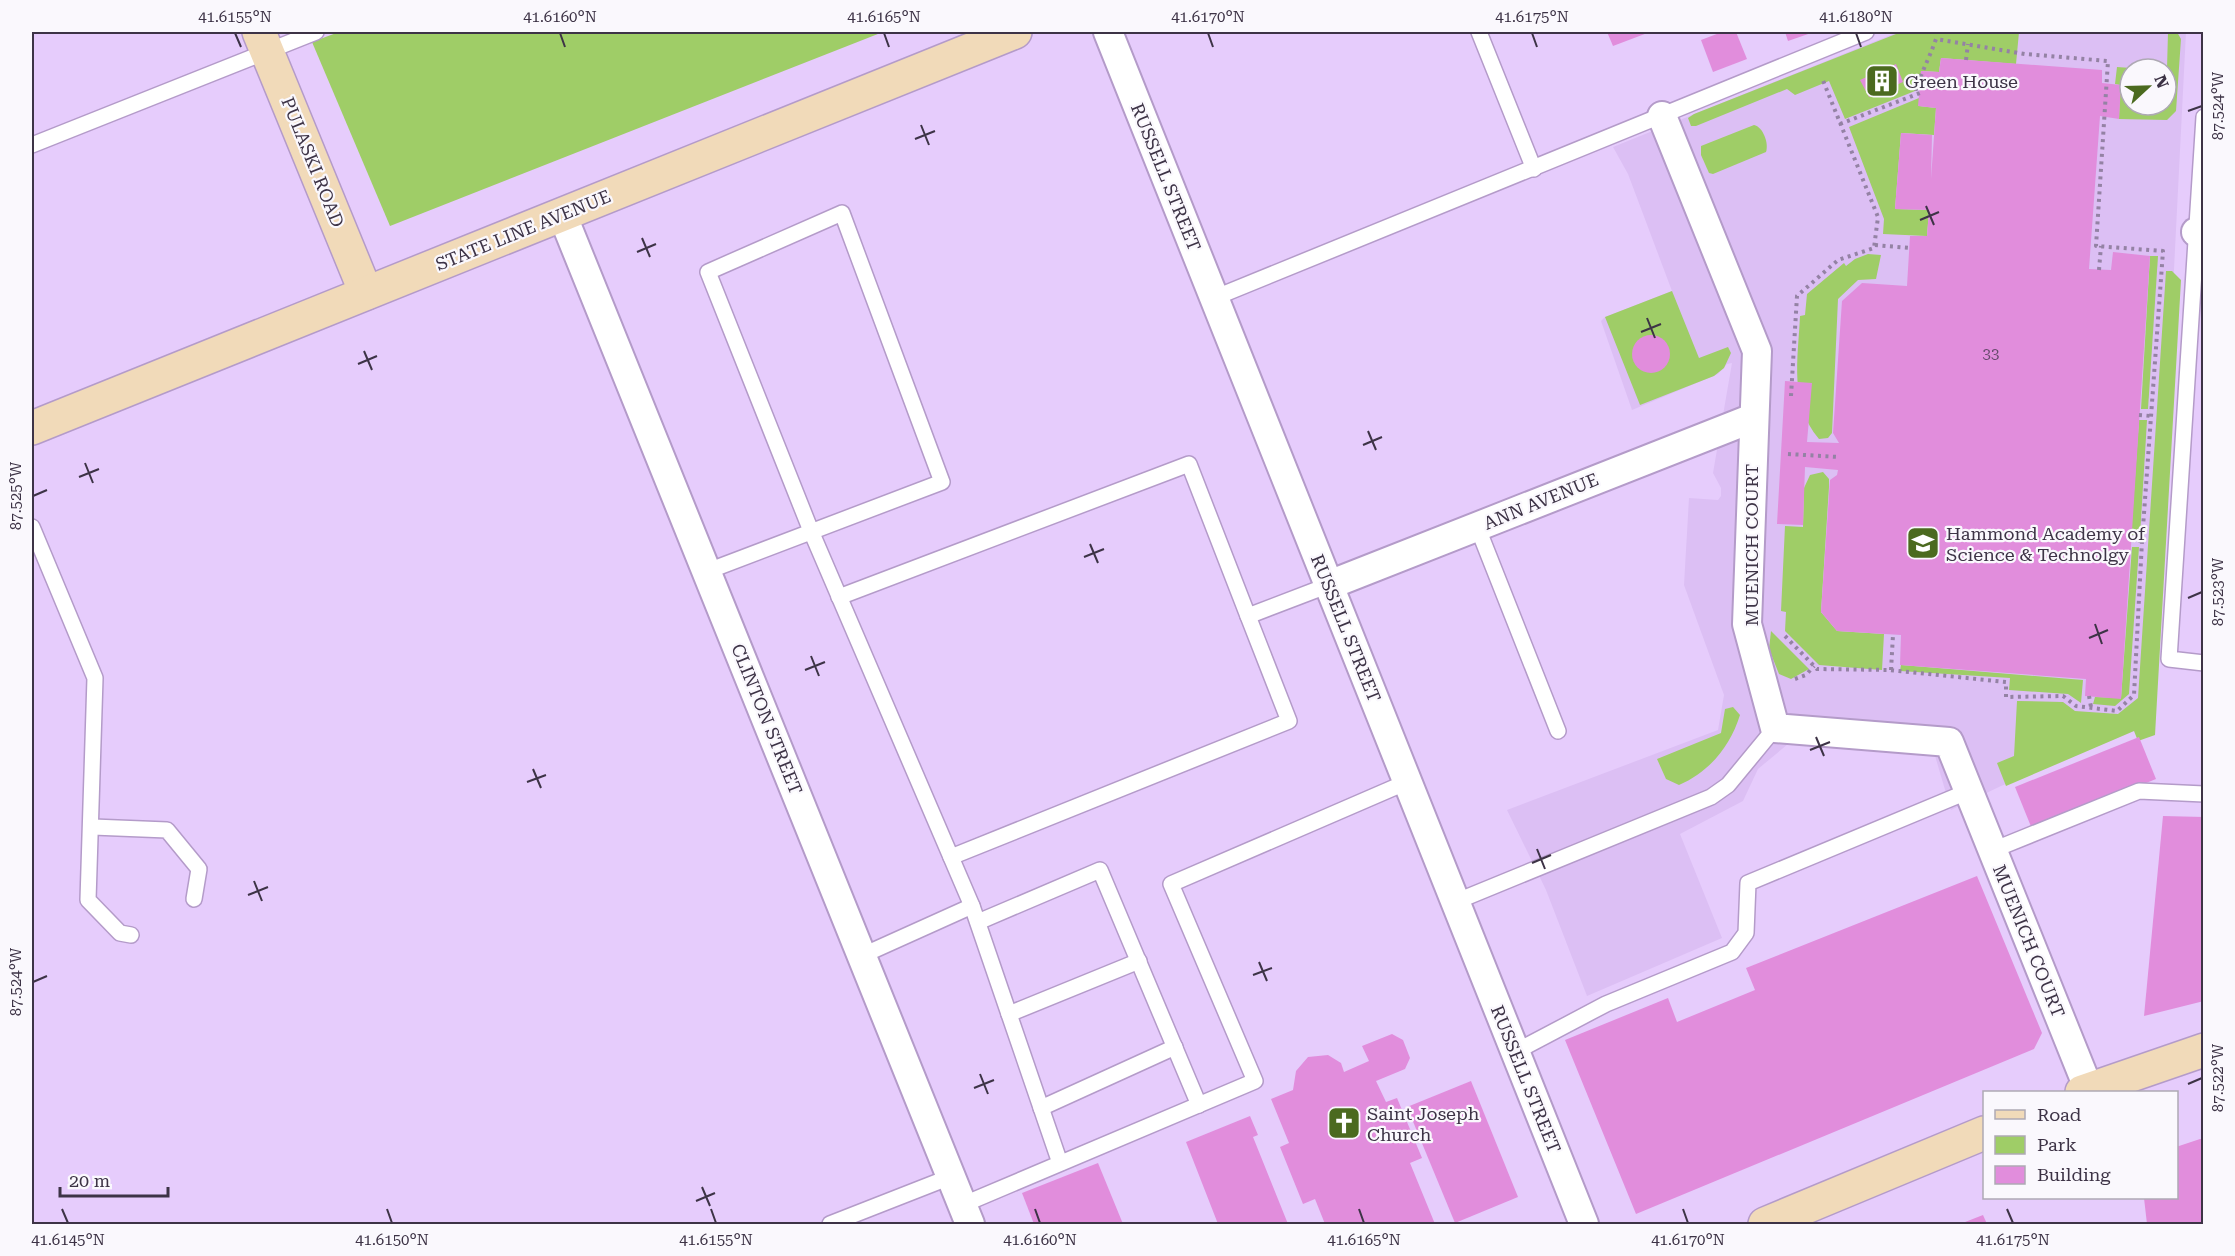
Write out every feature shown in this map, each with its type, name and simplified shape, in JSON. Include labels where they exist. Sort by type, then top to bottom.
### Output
[{"type":"street","name":"STATE LINE AVENUE","points":[[32,428],[1015,32]]},
{"type":"street","name":"RUSSELL STREET","points":[[1108,32],[1584,1224]]},
{"type":"street","name":"PULASKI ROAD","points":[[263,41],[366,293]]},
{"type":"street","name":"MUENICH COURT","points":[[1662,116],[1757,351],[1747,624],[1775,728],[1949,742],[2085,1091]]},
{"type":"street","name":"CLINTON STREET","points":[[562,214],[966,1214]]},
{"type":"street","name":"ANN AVENUE","points":[[1329,585],[1753,418]]},
{"type":"street","points":[[2085,1091],[2204,1050]]},
{"type":"street","points":[[1765,1224],[1983,1133]]},
{"type":"lane","points":[[32,145],[263,41],[316,32]]},
{"type":"lane","points":[[1479,32],[1534,169]]},
{"type":"lane","points":[[1214,298],[1866,32]]},
{"type":"lane","points":[[2204,117],[2200,232],[2169,660],[2204,663]]},
{"type":"lane","points":[[708,571],[811,531],[942,482],[842,213],[708,272],[811,531],[972,906],[1060,1163]]},
{"type":"lane","points":[[839,597],[1189,464],[1289,721],[951,857]]},
{"type":"lane","points":[[1477,526],[1558,730]]},
{"type":"lane","points":[[32,527],[96,678],[93,826],[88,900],[120,933],[131,935]]},
{"type":"lane","points":[[1248,616],[1329,585]]},
{"type":"lane","points":[[1455,902],[1711,797],[1728,785],[1775,728]]},
{"type":"lane","points":[[966,1214],[1060,1163],[1255,1081],[1171,884],[1407,782]]},
{"type":"lane","points":[[1515,1052],[1606,1004],[1732,952],[1746,933],[1748,883],[1969,791]]},
{"type":"lane","points":[[1993,850],[2139,791],[2204,794]]},
{"type":"lane","points":[[93,826],[167,830],[199,869],[194,899]]},
{"type":"lane","points":[[978,922],[1100,870],[1199,1105]]},
{"type":"lane","points":[[861,956],[972,906]]},
{"type":"lane","points":[[1009,1014],[1138,961]]},
{"type":"lane","points":[[1041,1108],[1175,1047]]},
{"type":"lane","points":[[830,1224],[854,1220],[950,1177]]},
{"type":"path","points":[[1784,634],[1816,669],[1891,670],[2006,682],[2006,697],[2063,696],[2076,706],[2117,711],[2134,695],[2142,542],[2163,250],[2096,246],[2108,61],[2025,54],[1936,39],[1927,66],[1921,71],[1914,95]]},
{"type":"path","points":[[1966,60],[1968,45]]},
{"type":"path","points":[[1812,54],[1878,217],[1875,245]]},
{"type":"path","points":[[1840,124],[1920,93]]},
{"type":"path","points":[[1791,401],[1797,296],[1838,260],[1875,245],[1910,248]]},
{"type":"path","points":[[2099,270],[2101,246]]},
{"type":"path","points":[[2139,416],[2151,416]]},
{"type":"path","points":[[1787,465],[1788,444]]},
{"type":"path","points":[[1788,454],[1839,457]]},
{"type":"path","points":[[2131,540],[2142,542]]},
{"type":"path","points":[[1891,670],[1893,635]]},
{"type":"path","points":[[1790,681],[1806,675],[1814,666]]},
{"type":"path","points":[[2089,696],[2091,707]]},
{"type":"shaded area","name":"Hammond Academy of Science & Technolgy","points":[[1898,32],[2186,32],[2151,724],[2001,786],[1951,810],[1933,749],[1788,744],[1758,769],[1743,801],[1680,834],[1722,938],[1587,996],[1546,890],[1507,810],[1718,730],[1724,695],[1684,585],[1689,498],[1718,500],[1721,496],[1721,488],[1713,473],[1732,363],[1727,364],[1718,374],[1632,410],[1601,321],[1605,317],[1672,291],[1628,174],[1613,147]]},
{"type":"green space","points":[[339,32],[883,32],[390,226],[312,42]]},
{"type":"green space","points":[[1901,32],[2019,32],[2016,64],[1941,58],[1939,72],[1921,71],[1920,89],[1845,119],[1829,81],[1795,95],[1787,89],[1691,126],[1688,118],[1694,114]]},
{"type":"green space","points":[[2168,32],[2177,32],[2181,39],[2178,82],[2178,57],[2167,57]]},
{"type":"green space","points":[[2118,67],[2118,85],[2115,84]]},
{"type":"green space","points":[[1919,98],[1919,106],[1936,108],[1934,135],[1901,133],[1895,209],[1929,210],[1927,236],[1883,234],[1884,219],[1849,127]]},
{"type":"green space","points":[[2119,117],[2170,117],[2167,120],[2119,119]]},
{"type":"green space","points":[[1754,125],[1764,136],[1767,144],[1766,152],[1713,174],[1709,173],[1701,155],[1701,146]]},
{"type":"green space","points":[[1868,254],[1881,255],[1876,279],[1858,280],[1838,299],[1832,433],[1828,438],[1819,439],[1809,425],[1799,396],[1797,364],[1800,316],[1805,315],[1807,294],[1844,263],[1846,266],[1855,259]]},
{"type":"green space","points":[[2150,256],[2158,256],[2148,409],[2141,409]]},
{"type":"green space","points":[[2166,271],[2172,271],[2181,280],[2155,735],[2138,741],[2134,731],[2006,786],[1997,763],[2014,756],[2017,701],[2063,702],[2075,711],[2118,714],[2138,698]]},
{"type":"green space","points":[[1672,291],[1699,358],[1728,347],[1731,353],[1724,368],[1714,376],[1640,405],[1605,317]]},
{"type":"green space","points":[[2139,420],[2147,420],[2140,536],[2131,535]]},
{"type":"green space","points":[[1823,472],[1829,479],[1829,487],[1821,612],[1837,631],[1884,634],[1882,670],[1819,665],[1785,631],[1786,612],[1781,611],[1785,526],[1803,527],[1804,488],[1810,475]]},
{"type":"green space","points":[[2132,547],[2139,547],[2129,694],[2115,706],[2093,704],[2095,697],[2121,698]]},
{"type":"green space","points":[[1771,631],[1809,669],[1791,679],[1779,674],[1769,649]]},
{"type":"green space","points":[[1901,665],[2083,680],[2081,703],[2068,694],[2009,690],[2010,678],[1900,671]]},
{"type":"green space","points":[[1733,707],[1740,715],[1736,727],[1724,748],[1709,766],[1679,785],[1666,779],[1657,759],[1721,733],[1725,709]]},
{"type":"building","points":[[1607,32],[1650,32],[1613,46]]},
{"type":"building","points":[[1722,32],[1736,32],[1747,59],[1713,72],[1701,40]]},
{"type":"building","points":[[1785,32],[1814,32],[1788,41]]},
{"type":"building","points":[[1941,58],[2102,70],[2102,83],[2118,85],[2119,119],[2100,116],[2089,269],[2111,270],[2113,252],[2150,256],[2121,699],[2085,696],[2086,679],[1900,665],[1901,635],[1837,631],[1821,612],[1830,480],[1837,475],[1838,470],[1805,467],[1803,525],[1777,524],[1785,381],[1812,383],[1807,442],[1839,443],[1833,433],[1842,301],[1862,283],[1907,286],[1910,236],[1927,236],[1929,210],[1895,209],[1901,133],[1932,135],[1931,179],[1936,108],[1918,106],[1921,71],[1939,72]]},
{"type":"building","name":"Green House","points":[[1896,64],[1903,82],[1869,97],[1860,80]]},
{"type":"building","points":[[1651,335],[1665,340],[1670,354],[1665,368],[1651,373],[1637,368],[1632,354],[1637,340]]},
{"type":"building","points":[[2139,737],[2156,779],[2032,829],[2015,787]]},
{"type":"building","points":[[2163,816],[2204,817],[2204,1001],[2144,1016]]},
{"type":"building","points":[[1977,876],[2042,1033],[2034,1049],[1636,1214],[1565,1040],[1668,998],[1677,1022],[1755,990],[1746,968]]},
{"type":"building","name":"Saint Joseph Church","points":[[1392,1034],[1403,1040],[1410,1058],[1405,1069],[1376,1081],[1386,1102],[1397,1098],[1422,1158],[1410,1163],[1435,1224],[1325,1224],[1315,1199],[1303,1204],[1280,1147],[1289,1143],[1271,1099],[1293,1090],[1296,1071],[1308,1057],[1328,1055],[1341,1063],[1344,1072],[1369,1061],[1362,1046]]},
{"type":"building","points":[[1471,1081],[1518,1197],[1455,1223],[1407,1107]]},
{"type":"building","points":[[1250,1116],[1258,1135],[1253,1137],[1288,1224],[1218,1224],[1186,1142]]},
{"type":"building","points":[[2204,1139],[2204,1224],[2147,1224],[2144,1199],[2178,1199],[2178,1146]]},
{"type":"building","points":[[1098,1163],[1123,1224],[1034,1224],[1022,1193]]},
{"type":"building","points":[[1983,1215],[1987,1224],[1960,1224]]},
{"type":"place","name":"Green House","points":[[1882,81]]},
{"type":"place","name":"Hammond Academy of Science & Technolgy","points":[[1923,543]]},
{"type":"place","name":"Saint Joseph Church","points":[[1344,1123]]}]
